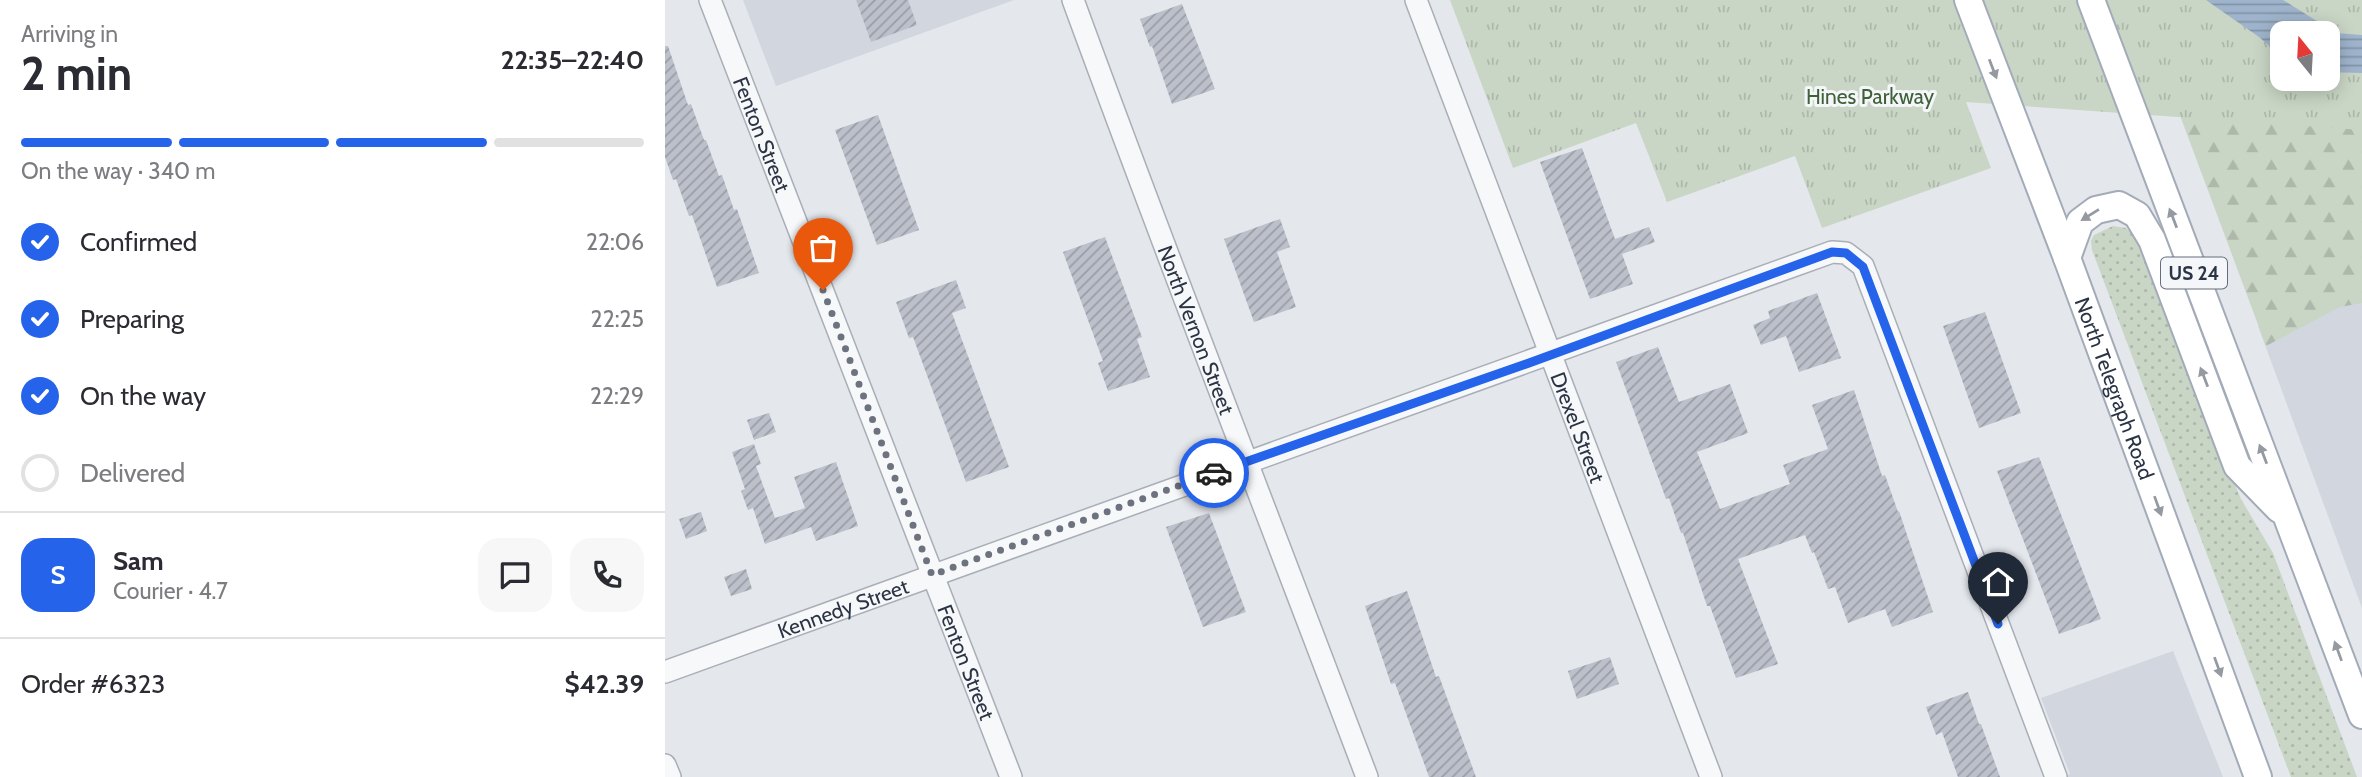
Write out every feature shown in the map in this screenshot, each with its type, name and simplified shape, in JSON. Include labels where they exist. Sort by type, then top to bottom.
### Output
[{"type":"main road","name":"US 24","points":[[2091,0],[2362,715]]},
{"type":"main road","name":"North Telegraph Road","points":[[1969,2],[2067,258],[2258,777]]},
{"type":"main road","points":[[2067,258],[2080,222],[2096,210],[2119,205],[2137,215],[2152,240],[2237,466],[2287,517]]},
{"type":"street","name":"Fenton Street","points":[[710,0],[1011,777]]},
{"type":"street","name":"North Vernon Street","points":[[1073,0],[1161,242],[1248,461],[1367,777]]},
{"type":"street","name":"Drexel Street","points":[[1416,0],[1711,777]]},
{"type":"street","name":"Kennedy Street","points":[[665,672],[1832,252],[1846,253],[1863,267],[2056,777]]},
{"type":"street","points":[[665,765],[670,777]]},
{"type":"shaded area","points":[[743,0],[1014,0],[776,86]]},
{"type":"shaded area","points":[[2362,284],[2362,608],[2258,326]]},
{"type":"shaded area","points":[[2173,651],[2223,777],[2064,777],[2070,774],[2041,698]]},
{"type":"green space","name":"Hines Parkway","points":[[1450,0],[2362,0],[2362,130],[1966,102],[1991,168],[1822,228],[1795,156],[1667,202],[1636,123],[1513,168]]},
{"type":"green space","points":[[2137,0],[2362,0],[2362,303],[2340,307],[2266,346]]},
{"type":"green space","points":[[2113,226],[2126,228],[2141,241],[2241,499],[2273,553],[2357,777],[2291,777],[2092,250],[2091,241],[2094,235]]},
{"type":"water","points":[[2206,0],[2283,0],[2317,21],[2270,21],[2270,47]]},
{"type":"water","points":[[2340,33],[2362,35],[2362,73],[2340,72]]},
{"type":"building","points":[[856,0],[908,0],[917,25],[871,42]]},
{"type":"building","points":[[1182,4],[1215,89],[1172,104],[1140,19]]},
{"type":"building","points":[[665,46],[668,46],[688,105],[691,104],[734,210],[737,209],[759,273],[717,287],[692,215],[689,216],[665,157]]},
{"type":"building","points":[[878,115],[919,230],[877,245],[835,130]]},
{"type":"building","points":[[1582,148],[1615,239],[1649,227],[1655,242],[1622,254],[1633,284],[1590,299],[1540,162]]},
{"type":"building","points":[[1280,219],[1290,247],[1277,252],[1296,307],[1254,322],[1224,239]]},
{"type":"building","points":[[1105,237],[1142,337],[1137,339],[1150,377],[1108,391],[1098,363],[1103,361],[1063,252]]},
{"type":"building","points":[[956,280],[966,308],[952,313],[1009,467],[966,482],[913,337],[909,338],[896,302]]},
{"type":"building","points":[[1817,293],[1841,358],[1799,372],[1786,336],[1761,345],[1753,325],[1770,318],[1768,311]]},
{"type":"building","points":[[1985,312],[2021,413],[1979,428],[1943,326]]},
{"type":"building","points":[[1658,347],[1679,402],[1730,384],[1748,433],[1697,452],[1720,509],[1790,484],[1783,465],[1828,449],[1812,405],[1854,390],[1882,476],[1885,475],[1899,511],[1933,612],[1892,627],[1885,609],[1848,623],[1835,587],[1828,589],[1805,535],[1738,559],[1778,664],[1736,678],[1616,362]]},
{"type":"building","points":[[769,413],[776,432],[754,440],[747,420]]},
{"type":"building","points":[[754,444],[761,464],[756,466],[775,518],[805,508],[794,477],[836,462],[858,526],[816,541],[811,527],[765,544],[753,508],[748,510],[741,491],[745,489],[732,452]]},
{"type":"building","points":[[2039,457],[2101,619],[2059,634],[1997,471]]},
{"type":"building","points":[[701,512],[707,531],[686,539],[679,519]]},
{"type":"building","points":[[1209,513],[1246,612],[1203,627],[1166,527]]},
{"type":"building","points":[[746,569],[752,589],[731,596],[724,577]]},
{"type":"building","points":[[1407,591],[1436,677],[1439,676],[1476,777],[1429,777],[1395,683],[1391,684],[1365,606]]},
{"type":"building","points":[[1610,657],[1619,684],[1577,699],[1568,671]]},
{"type":"building","points":[[1968,692],[2000,777],[1958,777],[1942,732],[1936,735],[1926,707]]},
{"type":"way so far","points":[[823,290],[932,575],[1214,473]]},
{"type":"route","points":[[1214,473],[1529,363],[1832,252],[1846,253],[1863,267],[1998,624]]}]
